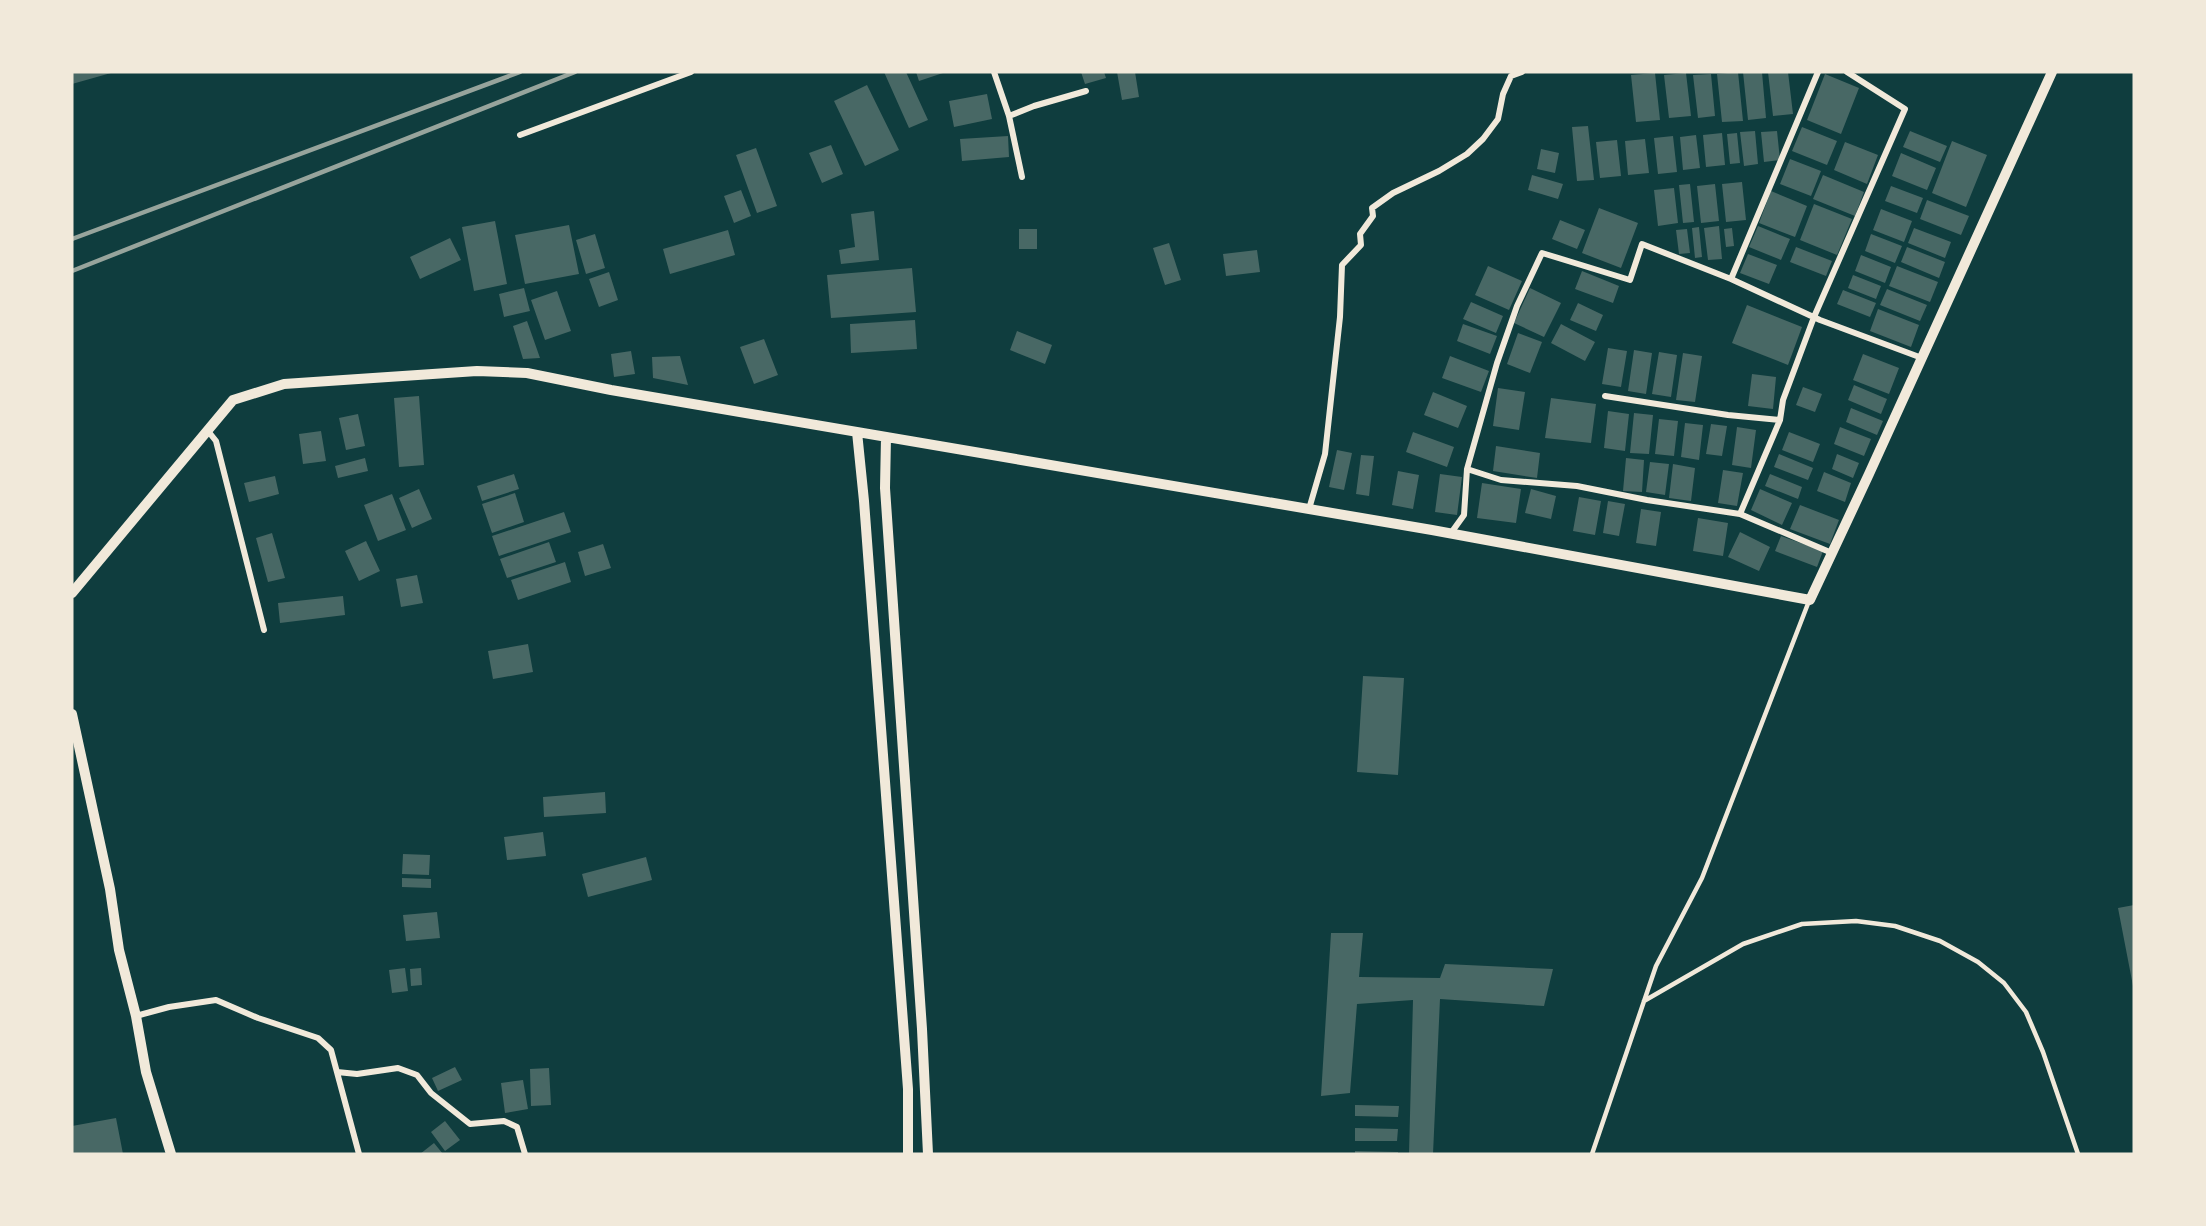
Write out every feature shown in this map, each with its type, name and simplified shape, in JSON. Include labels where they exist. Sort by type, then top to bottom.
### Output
[{"type":"street","points":[[520,135],[691,72]]},
{"type":"street","points":[[994,72],[1009,116],[1022,177]]},
{"type":"street","points":[[1309,509],[1325,454],[1340,316],[1342,265],[1361,245],[1360,234],[1373,216],[1372,208],[1393,193],[1439,171],[1467,154],[1483,140],[1498,120],[1503,94],[1511,76],[1522,72]]},
{"type":"street","points":[[1731,279],[1818,72]]},
{"type":"street","points":[[1740,514],[1780,420],[1783,400],[1814,317],[1905,109],[1847,72]]},
{"type":"street","points":[[72,593],[233,400],[284,384],[477,371],[527,373],[611,390],[1451,533],[1810,600],[2052,72]]},
{"type":"street","points":[[1009,116],[1086,91]]},
{"type":"street","points":[[1451,533],[1464,515],[1467,469],[1503,344],[1517,306],[1542,253],[1630,280],[1642,244],[1731,279],[1814,317],[1922,358]]},
{"type":"street","points":[[1605,396],[1728,415],[1780,420]]},
{"type":"street","points":[[207,431],[216,441],[264,630]]},
{"type":"street","points":[[857,432],[908,1089],[908,1154]]},
{"type":"street","points":[[886,437],[885,488],[921,1017],[928,1154]]},
{"type":"street","points":[[1467,469],[1501,480],[1577,486],[1647,501],[1740,514],[1832,553]]},
{"type":"street","points":[[72,714],[146,1072],[171,1154]]},
{"type":"street","points":[[136,1016],[169,1007],[216,1000],[258,1018],[318,1038],[332,1050],[359,1154]]},
{"type":"street","points":[[337,1072],[357,1074],[398,1068],[417,1075],[430,1093],[470,1124],[504,1121],[517,1127],[525,1154]]},
{"type":"lane","points":[[1593,1154],[1656,966],[1702,878],[1810,600]]},
{"type":"lane","points":[[1644,1001],[1743,944],[1802,924],[1856,921],[1895,926],[1940,941],[1978,962],[2004,983],[2026,1012],[2043,1052],[2078,1154]]},
{"type":"building","points":[[72,72],[111,72],[111,73],[72,84]]},
{"type":"building","points":[[884,72],[906,72],[928,120],[909,128]]},
{"type":"building","points":[[916,72],[946,72],[919,81]]},
{"type":"building","points":[[1081,72],[1104,72],[1106,78],[1085,84]]},
{"type":"building","points":[[1117,72],[1135,72],[1139,97],[1122,100]]},
{"type":"building","points":[[1738,72],[1743,121],[1722,122],[1717,74]]},
{"type":"building","points":[[1743,72],[1762,72],[1766,118],[1748,120]]},
{"type":"building","points":[[1768,72],[1788,72],[1793,114],[1773,116]]},
{"type":"building","points":[[1655,73],[1660,120],[1636,122],[1631,75]]},
{"type":"building","points":[[1686,73],[1691,116],[1669,118],[1664,75]]},
{"type":"building","points":[[1711,74],[1715,116],[1698,118],[1693,75]]},
{"type":"building","points":[[1825,74],[1859,88],[1841,134],[1807,120]]},
{"type":"building","points":[[867,85],[899,150],[865,166],[834,101]]},
{"type":"building","points":[[987,94],[992,119],[954,127],[949,101]]},
{"type":"building","points":[[1588,126],[1594,180],[1577,181],[1572,127]]},
{"type":"building","points":[[1802,127],[1837,141],[1827,165],[1792,151]]},
{"type":"building","points":[[1755,131],[1758,164],[1744,166],[1740,132]]},
{"type":"building","points":[[1777,131],[1780,160],[1764,162],[1761,132]]},
{"type":"building","points":[[1910,131],[1947,146],[1940,162],[1903,147]]},
{"type":"building","points":[[1722,133],[1725,165],[1706,167],[1703,135]]},
{"type":"building","points":[[1737,133],[1740,163],[1730,164],[1727,134]]},
{"type":"building","points":[[1696,135],[1700,168],[1683,170],[1680,137]]},
{"type":"building","points":[[1008,136],[1009,157],[962,161],[960,139]]},
{"type":"building","points":[[1673,136],[1677,172],[1658,174],[1654,138]]},
{"type":"building","points":[[1645,139],[1649,173],[1628,175],[1625,141]]},
{"type":"building","points":[[1617,140],[1621,176],[1600,178],[1596,142]]},
{"type":"building","points":[[1952,141],[1987,155],[1966,207],[1932,193]]},
{"type":"building","points":[[1845,142],[1878,155],[1867,184],[1834,170]]},
{"type":"building","points":[[831,145],[843,174],[822,183],[809,153]]},
{"type":"building","points":[[756,148],[777,206],[757,213],[736,155]]},
{"type":"building","points":[[1541,149],[1559,153],[1555,173],[1537,169]]},
{"type":"building","points":[[1901,153],[1936,168],[1927,190],[1892,176]]},
{"type":"building","points":[[1790,159],[1821,171],[1811,196],[1780,184]]},
{"type":"building","points":[[1532,175],[1563,184],[1558,199],[1528,190]]},
{"type":"building","points":[[1823,175],[1864,192],[1855,216],[1813,199]]},
{"type":"building","points":[[1742,182],[1746,220],[1726,222],[1722,184]]},
{"type":"building","points":[[1690,184],[1694,222],[1683,223],[1679,185]]},
{"type":"building","points":[[1715,184],[1719,221],[1701,223],[1697,186]]},
{"type":"building","points":[[1891,186],[1923,198],[1917,213],[1885,201]]},
{"type":"building","points":[[1674,188],[1678,223],[1658,226],[1654,190]]},
{"type":"building","points":[[741,190],[751,216],[734,223],[724,196]]},
{"type":"building","points":[[1771,191],[1807,206],[1795,237],[1759,223]]},
{"type":"building","points":[[1927,200],[1969,216],[1961,235],[1920,219]]},
{"type":"building","points":[[1814,204],[1852,219],[1837,255],[1800,240]]},
{"type":"building","points":[[1599,208],[1638,223],[1621,268],[1582,253]]},
{"type":"building","points":[[1881,209],[1912,221],[1904,242],[1873,230]]},
{"type":"building","points":[[874,211],[879,260],[841,264],[839,250],[855,247],[851,214]]},
{"type":"building","points":[[1560,220],[1585,230],[1577,249],[1552,239]]},
{"type":"building","points":[[495,221],[507,284],[474,291],[462,227]]},
{"type":"building","points":[[569,225],[579,274],[525,284],[515,235]]},
{"type":"building","points":[[1719,226],[1722,259],[1708,260],[1704,228]]},
{"type":"building","points":[[1758,226],[1790,239],[1781,260],[1749,247]]},
{"type":"building","points":[[1699,227],[1702,257],[1695,258],[1692,228]]},
{"type":"building","points":[[1732,228],[1734,246],[1726,247],[1724,229]]},
{"type":"building","points":[[1914,228],[1951,242],[1945,258],[1908,243]]},
{"type":"building","points":[[1019,229],[1037,229],[1037,249],[1019,249]]},
{"type":"building","points":[[1687,229],[1690,253],[1679,254],[1676,230]]},
{"type":"building","points":[[728,230],[735,255],[670,274],[663,249]]},
{"type":"building","points":[[595,234],[605,268],[586,274],[576,240]]},
{"type":"building","points":[[1871,234],[1902,246],[1895,263],[1865,251]]},
{"type":"building","points":[[450,238],[461,260],[420,279],[410,257]]},
{"type":"building","points":[[1169,243],[1181,280],[1165,285],[1153,248]]},
{"type":"building","points":[[1796,247],[1832,261],[1826,276],[1790,262]]},
{"type":"building","points":[[1907,247],[1945,262],[1939,278],[1901,262]]},
{"type":"building","points":[[1257,250],[1260,272],[1226,276],[1223,254]]},
{"type":"building","points":[[1748,254],[1777,265],[1769,284],[1740,273]]},
{"type":"building","points":[[1861,255],[1891,267],[1885,283],[1855,271]]},
{"type":"building","points":[[1488,266],[1522,281],[1509,310],[1475,295]]},
{"type":"building","points":[[1897,266],[1938,282],[1930,302],[1889,286]]},
{"type":"building","points":[[912,268],[916,312],[831,318],[827,275]]},
{"type":"building","points":[[1582,271],[1619,286],[1613,303],[1575,289]]},
{"type":"building","points":[[609,272],[618,300],[599,307],[589,279]]},
{"type":"building","points":[[1853,275],[1881,286],[1876,299],[1848,288]]},
{"type":"building","points":[[524,288],[530,311],[504,317],[499,294]]},
{"type":"building","points":[[1530,288],[1561,303],[1544,337],[1514,323]]},
{"type":"building","points":[[1887,289],[1927,305],[1920,321],[1880,305]]},
{"type":"building","points":[[1843,290],[1876,303],[1870,317],[1837,304]]},
{"type":"building","points":[[557,291],[571,331],[545,340],[531,300]]},
{"type":"building","points":[[1471,302],[1503,316],[1496,333],[1463,319]]},
{"type":"building","points":[[1578,303],[1603,315],[1596,331],[1570,320]]},
{"type":"building","points":[[1747,305],[1802,327],[1788,365],[1732,343]]},
{"type":"building","points":[[1878,309],[1919,325],[1911,347],[1870,331]]},
{"type":"building","points":[[915,320],[917,349],[851,353],[850,324]]},
{"type":"building","points":[[527,321],[540,358],[523,359],[513,326]]},
{"type":"building","points":[[1463,324],[1497,336],[1490,354],[1457,341]]},
{"type":"building","points":[[1561,324],[1595,342],[1585,361],[1551,343]]},
{"type":"building","points":[[1017,331],[1052,345],[1045,364],[1010,350]]},
{"type":"building","points":[[1518,333],[1542,342],[1530,373],[1507,364]]},
{"type":"building","points":[[764,339],[778,375],[754,384],[740,347]]},
{"type":"building","points":[[1608,348],[1627,351],[1621,387],[1602,384]]},
{"type":"building","points":[[1634,350],[1652,353],[1646,394],[1628,391]]},
{"type":"building","points":[[631,351],[635,374],[614,377],[611,354]]},
{"type":"building","points":[[1659,352],[1677,355],[1671,397],[1652,394]]},
{"type":"building","points":[[1683,353],[1702,356],[1695,402],[1676,400]]},
{"type":"building","points":[[1863,354],[1899,368],[1889,394],[1853,380]]},
{"type":"building","points":[[680,356],[688,385],[653,378],[652,357]]},
{"type":"building","points":[[1450,356],[1489,371],[1481,392],[1442,378]]},
{"type":"building","points":[[1752,374],[1776,377],[1773,409],[1748,406]]},
{"type":"building","points":[[1854,385],[1887,399],[1881,414],[1848,400]]},
{"type":"building","points":[[1803,387],[1822,394],[1815,412],[1796,405]]},
{"type":"building","points":[[1498,388],[1525,392],[1519,430],[1493,426]]},
{"type":"building","points":[[1433,392],[1467,406],[1458,428],[1424,415]]},
{"type":"building","points":[[419,396],[424,465],[399,467],[394,398]]},
{"type":"building","points":[[1551,398],[1596,404],[1591,443],[1545,438]]},
{"type":"building","points":[[1851,408],[1883,421],[1877,435],[1846,422]]},
{"type":"building","points":[[1608,411],[1629,414],[1625,451],[1604,448]]},
{"type":"building","points":[[1634,413],[1653,415],[1649,454],[1630,453]]},
{"type":"building","points":[[358,414],[365,446],[346,450],[339,418]]},
{"type":"building","points":[[1659,419],[1678,421],[1674,456],[1655,454]]},
{"type":"building","points":[[1685,423],[1703,425],[1699,460],[1681,457]]},
{"type":"building","points":[[1711,424],[1727,426],[1722,456],[1706,454]]},
{"type":"building","points":[[1737,427],[1756,430],[1751,468],[1732,465]]},
{"type":"building","points":[[1840,427],[1871,439],[1864,456],[1834,444]]},
{"type":"building","points":[[321,431],[326,461],[303,464],[299,434]]},
{"type":"building","points":[[1413,432],[1454,447],[1447,467],[1406,452]]},
{"type":"building","points":[[1789,432],[1820,444],[1813,462],[1782,450]]},
{"type":"building","points":[[1496,446],[1540,453],[1537,478],[1493,471]]},
{"type":"building","points":[[1337,450],[1352,453],[1344,490],[1329,487]]},
{"type":"building","points":[[1779,454],[1813,468],[1808,480],[1774,467]]},
{"type":"building","points":[[1837,454],[1859,463],[1853,478],[1832,469]]},
{"type":"building","points":[[1361,455],[1374,456],[1369,496],[1356,494]]},
{"type":"building","points":[[365,458],[368,471],[338,478],[335,466]]},
{"type":"building","points":[[1626,458],[1644,460],[1642,492],[1623,491]]},
{"type":"building","points":[[1650,462],[1669,464],[1665,495],[1646,492]]},
{"type":"building","points":[[1673,464],[1695,468],[1691,501],[1669,498]]},
{"type":"building","points":[[1723,470],[1743,473],[1737,506],[1718,503]]},
{"type":"building","points":[[1398,471],[1419,475],[1413,509],[1392,505]]},
{"type":"building","points":[[1824,472],[1851,483],[1845,502],[1817,491]]},
{"type":"building","points":[[514,474],[519,489],[482,501],[477,486]]},
{"type":"building","points":[[1440,474],[1462,477],[1457,515],[1435,512]]},
{"type":"building","points":[[1770,474],[1802,487],[1798,499],[1765,486]]},
{"type":"building","points":[[275,476],[279,494],[249,502],[244,483]]},
{"type":"building","points":[[1482,483],[1521,489],[1516,523],[1477,518]]},
{"type":"building","points":[[419,489],[432,519],[412,528],[399,498]]},
{"type":"building","points":[[1531,489],[1556,496],[1551,519],[1525,513]]},
{"type":"building","points":[[1760,489],[1792,503],[1782,525],[1751,510]]},
{"type":"building","points":[[515,493],[524,522],[492,533],[482,504]]},
{"type":"building","points":[[392,494],[406,530],[378,541],[364,505]]},
{"type":"building","points":[[1579,497],[1601,501],[1595,535],[1573,531]]},
{"type":"building","points":[[1608,501],[1625,504],[1619,536],[1603,533]]},
{"type":"building","points":[[1800,505],[1839,520],[1830,544],[1790,529]]},
{"type":"building","points":[[1641,509],[1661,512],[1656,546],[1636,543]]},
{"type":"building","points":[[564,512],[571,532],[499,556],[492,536]]},
{"type":"building","points":[[1698,518],[1728,523],[1723,556],[1693,551]]},
{"type":"building","points":[[1740,532],[1770,547],[1759,571],[1728,557]]},
{"type":"building","points":[[272,533],[285,578],[268,582],[256,538]]},
{"type":"building","points":[[1781,536],[1823,551],[1817,567],[1775,551]]},
{"type":"building","points":[[366,541],[380,571],[359,581],[345,551]]},
{"type":"building","points":[[549,542],[556,562],[507,578],[500,559]]},
{"type":"building","points":[[603,544],[611,568],[585,576],[578,552]]},
{"type":"building","points":[[565,562],[571,582],[518,600],[511,580]]},
{"type":"building","points":[[417,575],[423,603],[401,607],[396,579]]},
{"type":"building","points":[[343,596],[345,615],[280,623],[278,603]]},
{"type":"building","points":[[528,644],[533,672],[493,679],[488,651]]},
{"type":"building","points":[[1363,676],[1404,678],[1398,775],[1357,772]]},
{"type":"building","points":[[605,792],[606,813],[544,817],[543,797]]},
{"type":"building","points":[[543,832],[546,856],[507,860],[504,837]]},
{"type":"building","points":[[403,854],[430,855],[429,875],[402,874]]},
{"type":"building","points":[[646,857],[652,880],[588,897],[582,874]]},
{"type":"building","points":[[402,878],[431,879],[431,888],[402,887]]},
{"type":"building","points":[[2134,905],[2134,986],[2133,986],[2118,908]]},
{"type":"building","points":[[437,912],[440,938],[406,941],[403,915]]},
{"type":"building","points":[[1331,933],[1363,933],[1359,977],[1440,978],[1445,964],[1553,969],[1544,1006],[1440,999],[1433,1154],[1409,1154],[1413,1000],[1357,1004],[1350,1093],[1321,1096]]},
{"type":"building","points":[[405,968],[408,991],[392,993],[389,970]]},
{"type":"building","points":[[421,968],[422,985],[411,986],[410,969]]},
{"type":"building","points":[[455,1067],[462,1080],[438,1091],[432,1078]]},
{"type":"building","points":[[549,1068],[551,1105],[531,1106],[530,1069]]},
{"type":"building","points":[[523,1080],[528,1109],[505,1113],[501,1083]]},
{"type":"building","points":[[1355,1105],[1399,1106],[1398,1117],[1355,1116]]},
{"type":"building","points":[[116,1118],[123,1154],[72,1154],[72,1126]]},
{"type":"building","points":[[445,1121],[460,1140],[445,1151],[431,1132]]},
{"type":"building","points":[[1355,1128],[1398,1129],[1397,1141],[1355,1141]]},
{"type":"building","points":[[434,1143],[443,1154],[420,1154]]},
{"type":"building","points":[[1355,1151],[1398,1152],[1398,1154],[1355,1154]]},
{"type":"railway","points":[[72,239],[520,72]]},
{"type":"railway","points":[[72,271],[575,72]]}]
